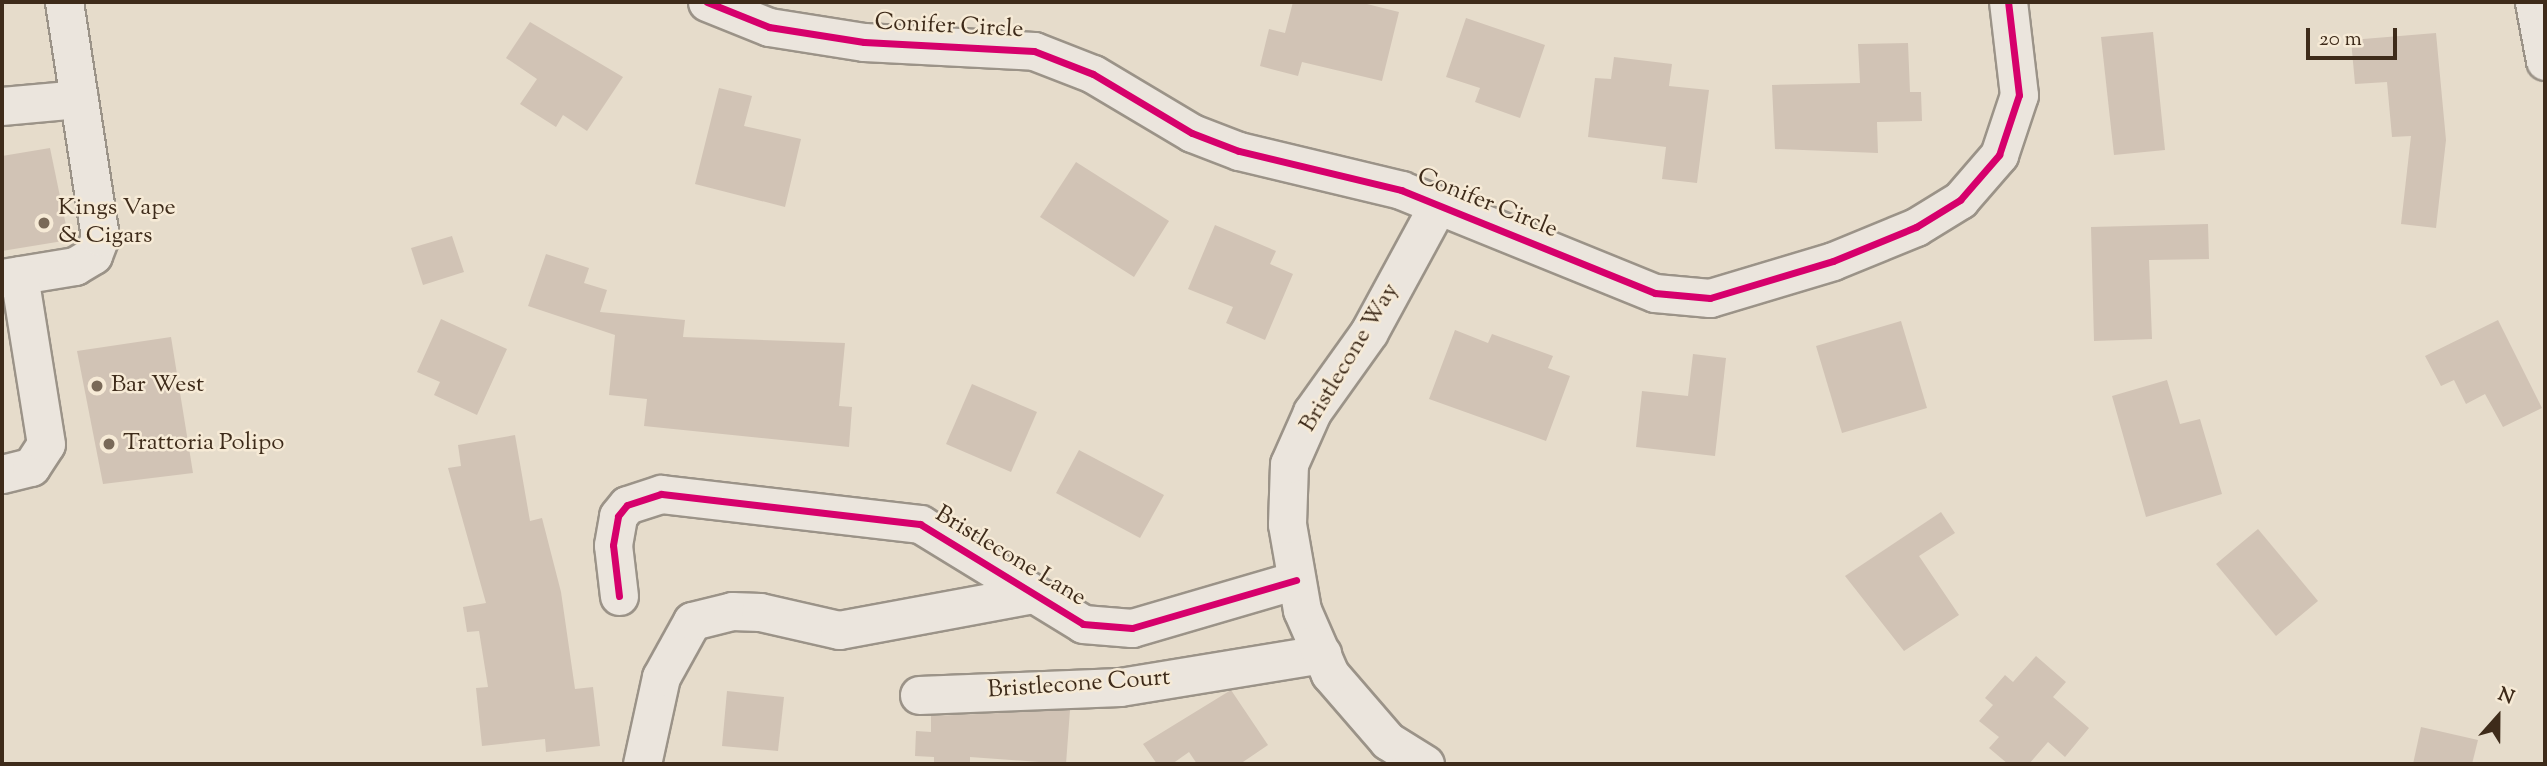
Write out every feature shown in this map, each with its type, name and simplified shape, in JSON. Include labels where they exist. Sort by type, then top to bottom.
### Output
[{"type":"street","points":[[2,474],[31,467],[46,444],[10,277],[75,266],[93,255],[100,237],[64,2]]},
{"type":"street","name":"Conifer Circle","points":[[707,2],[783,30],[864,42],[1034,51],[1093,74],[1192,132],[1239,151],[1438,205],[1655,293],[1710,298],[1832,261],[1916,227],[1961,200],[2000,155],[2019,95],[2007,2]]},
{"type":"street","points":[[2535,2],[2545,61]]},
{"type":"street","points":[[2,106],[79,99]]},
{"type":"street","name":"Bristlecone Way","points":[[1425,764],[1388,741],[1322,654],[1296,580],[1287,524],[1289,464],[1312,412],[1369,332],[1438,205]]},
{"type":"street","name":"Bristlecone Lane","points":[[619,596],[613,545],[618,516],[627,505],[661,494],[920,524],[1083,624],[1132,628],[1296,580]]},
{"type":"street","points":[[642,764],[661,677],[692,621],[732,611],[839,630],[1033,594]]},
{"type":"street","name":"Bristlecone Court","points":[[919,695],[1120,687],[1322,654]]},
{"type":"building","points":[[1293,2],[1359,2],[1399,12],[1382,81],[1302,62],[1298,76],[1260,66],[1269,29],[1285,33]]},
{"type":"building","points":[[1466,18],[1545,45],[1520,118],[1475,102],[1480,88],[1446,77]]},
{"type":"building","points":[[530,22],[623,77],[587,131],[563,115],[556,127],[520,104],[537,79],[506,58]]},
{"type":"building","points":[[2153,32],[2165,150],[2114,155],[2101,37]]},
{"type":"building","points":[[2436,33],[2446,140],[2436,228],[2401,224],[2411,136],[2392,137],[2387,82],[2355,84],[2351,40]]},
{"type":"building","points":[[1908,43],[1910,92],[1921,92],[1922,121],[1877,122],[1878,153],[1775,149],[1772,85],[1860,83],[1858,44]]},
{"type":"building","points":[[1614,57],[1672,64],[1669,86],[1709,90],[1697,183],[1662,179],[1666,147],[1588,137],[1595,78],[1611,79]]},
{"type":"building","points":[[719,88],[752,96],[744,126],[801,139],[785,207],[695,184]]},
{"type":"building","points":[[50,148],[69,240],[2,251],[2,156]]},
{"type":"building","points":[[1076,162],[1169,221],[1134,277],[1040,217]]},
{"type":"building","points":[[2208,224],[2209,259],[2149,260],[2152,339],[2094,341],[2091,227]]},
{"type":"building","points":[[1215,225],[1276,251],[1270,264],[1293,274],[1265,340],[1226,323],[1233,307],[1188,289]]},
{"type":"building","points":[[452,236],[464,272],[423,285],[411,248]]},
{"type":"building","points":[[546,254],[589,268],[584,283],[607,290],[600,312],[685,320],[683,337],[845,343],[839,406],[852,407],[849,447],[644,426],[647,399],[609,395],[615,335],[528,306]]},
{"type":"building","points":[[441,319],[507,349],[477,415],[434,395],[440,382],[417,372]]},
{"type":"building","points":[[2498,320],[2542,408],[2503,427],[2485,394],[2466,404],[2454,380],[2441,386],[2425,356]]},
{"type":"building","points":[[1901,321],[1927,408],[1842,433],[1816,346]]},
{"type":"building","points":[[1455,330],[1488,343],[1492,334],[1553,356],[1548,368],[1570,376],[1546,441],[1429,399]]},
{"type":"building","points":[[171,337],[193,473],[103,484],[77,351]]},
{"type":"building","points":[[1693,354],[1726,358],[1715,456],[1636,447],[1642,391],[1688,396]]},
{"type":"building","points":[[2167,380],[2180,424],[2200,419],[2222,494],[2146,517],[2112,396]]},
{"type":"building","points":[[972,384],[1037,412],[1011,472],[946,444]]},
{"type":"building","points":[[515,435],[530,521],[542,518],[561,592],[575,689],[593,687],[600,746],[546,752],[545,739],[482,746],[476,688],[488,687],[479,631],[467,632],[463,607],[486,603],[448,468],[461,466],[458,445]]},
{"type":"building","points":[[1079,450],[1164,495],[1140,538],[1056,493]]},
{"type":"building","points":[[1941,512],[1955,533],[1919,556],[1959,615],[1904,651],[1845,576]]},
{"type":"building","points":[[2258,529],[2318,601],[2276,636],[2216,564]]},
{"type":"building","points":[[2036,656],[2066,682],[2053,697],[2089,728],[2065,757],[2048,742],[2029,764],[2008,764],[1989,748],[1999,737],[1979,721],[1993,705],[1985,698],[2005,675],[2013,682]]},
{"type":"building","points":[[1231,690],[1268,745],[1240,764],[1197,764],[1189,752],[1172,764],[1157,764],[1143,744]]},
{"type":"building","points":[[727,691],[784,697],[778,751],[722,746]]},
{"type":"building","points":[[1070,710],[1066,764],[970,757],[970,764],[934,764],[934,757],[915,756],[916,731],[931,732],[931,716]]},
{"type":"building","points":[[2421,727],[2478,740],[2472,764],[2413,764]]},
{"type":"cycle path","points":[[707,2],[769,27],[864,42],[1034,51],[1093,74],[1192,133],[1239,151],[1401,190],[1655,293],[1710,298],[1833,261],[1916,227],[1960,200],[1999,155],[2019,95],[2008,2]]},
{"type":"cycle path","points":[[619,596],[613,545],[618,516],[627,505],[661,494],[920,524],[1083,624],[1132,628],[1296,580]]},
{"type":"place","name":"Kings Vape & Cigars","points":[[44,223]]},
{"type":"place","name":"Bar West","points":[[97,386]]},
{"type":"place","name":"Trattoria Polipo","points":[[109,444]]}]
